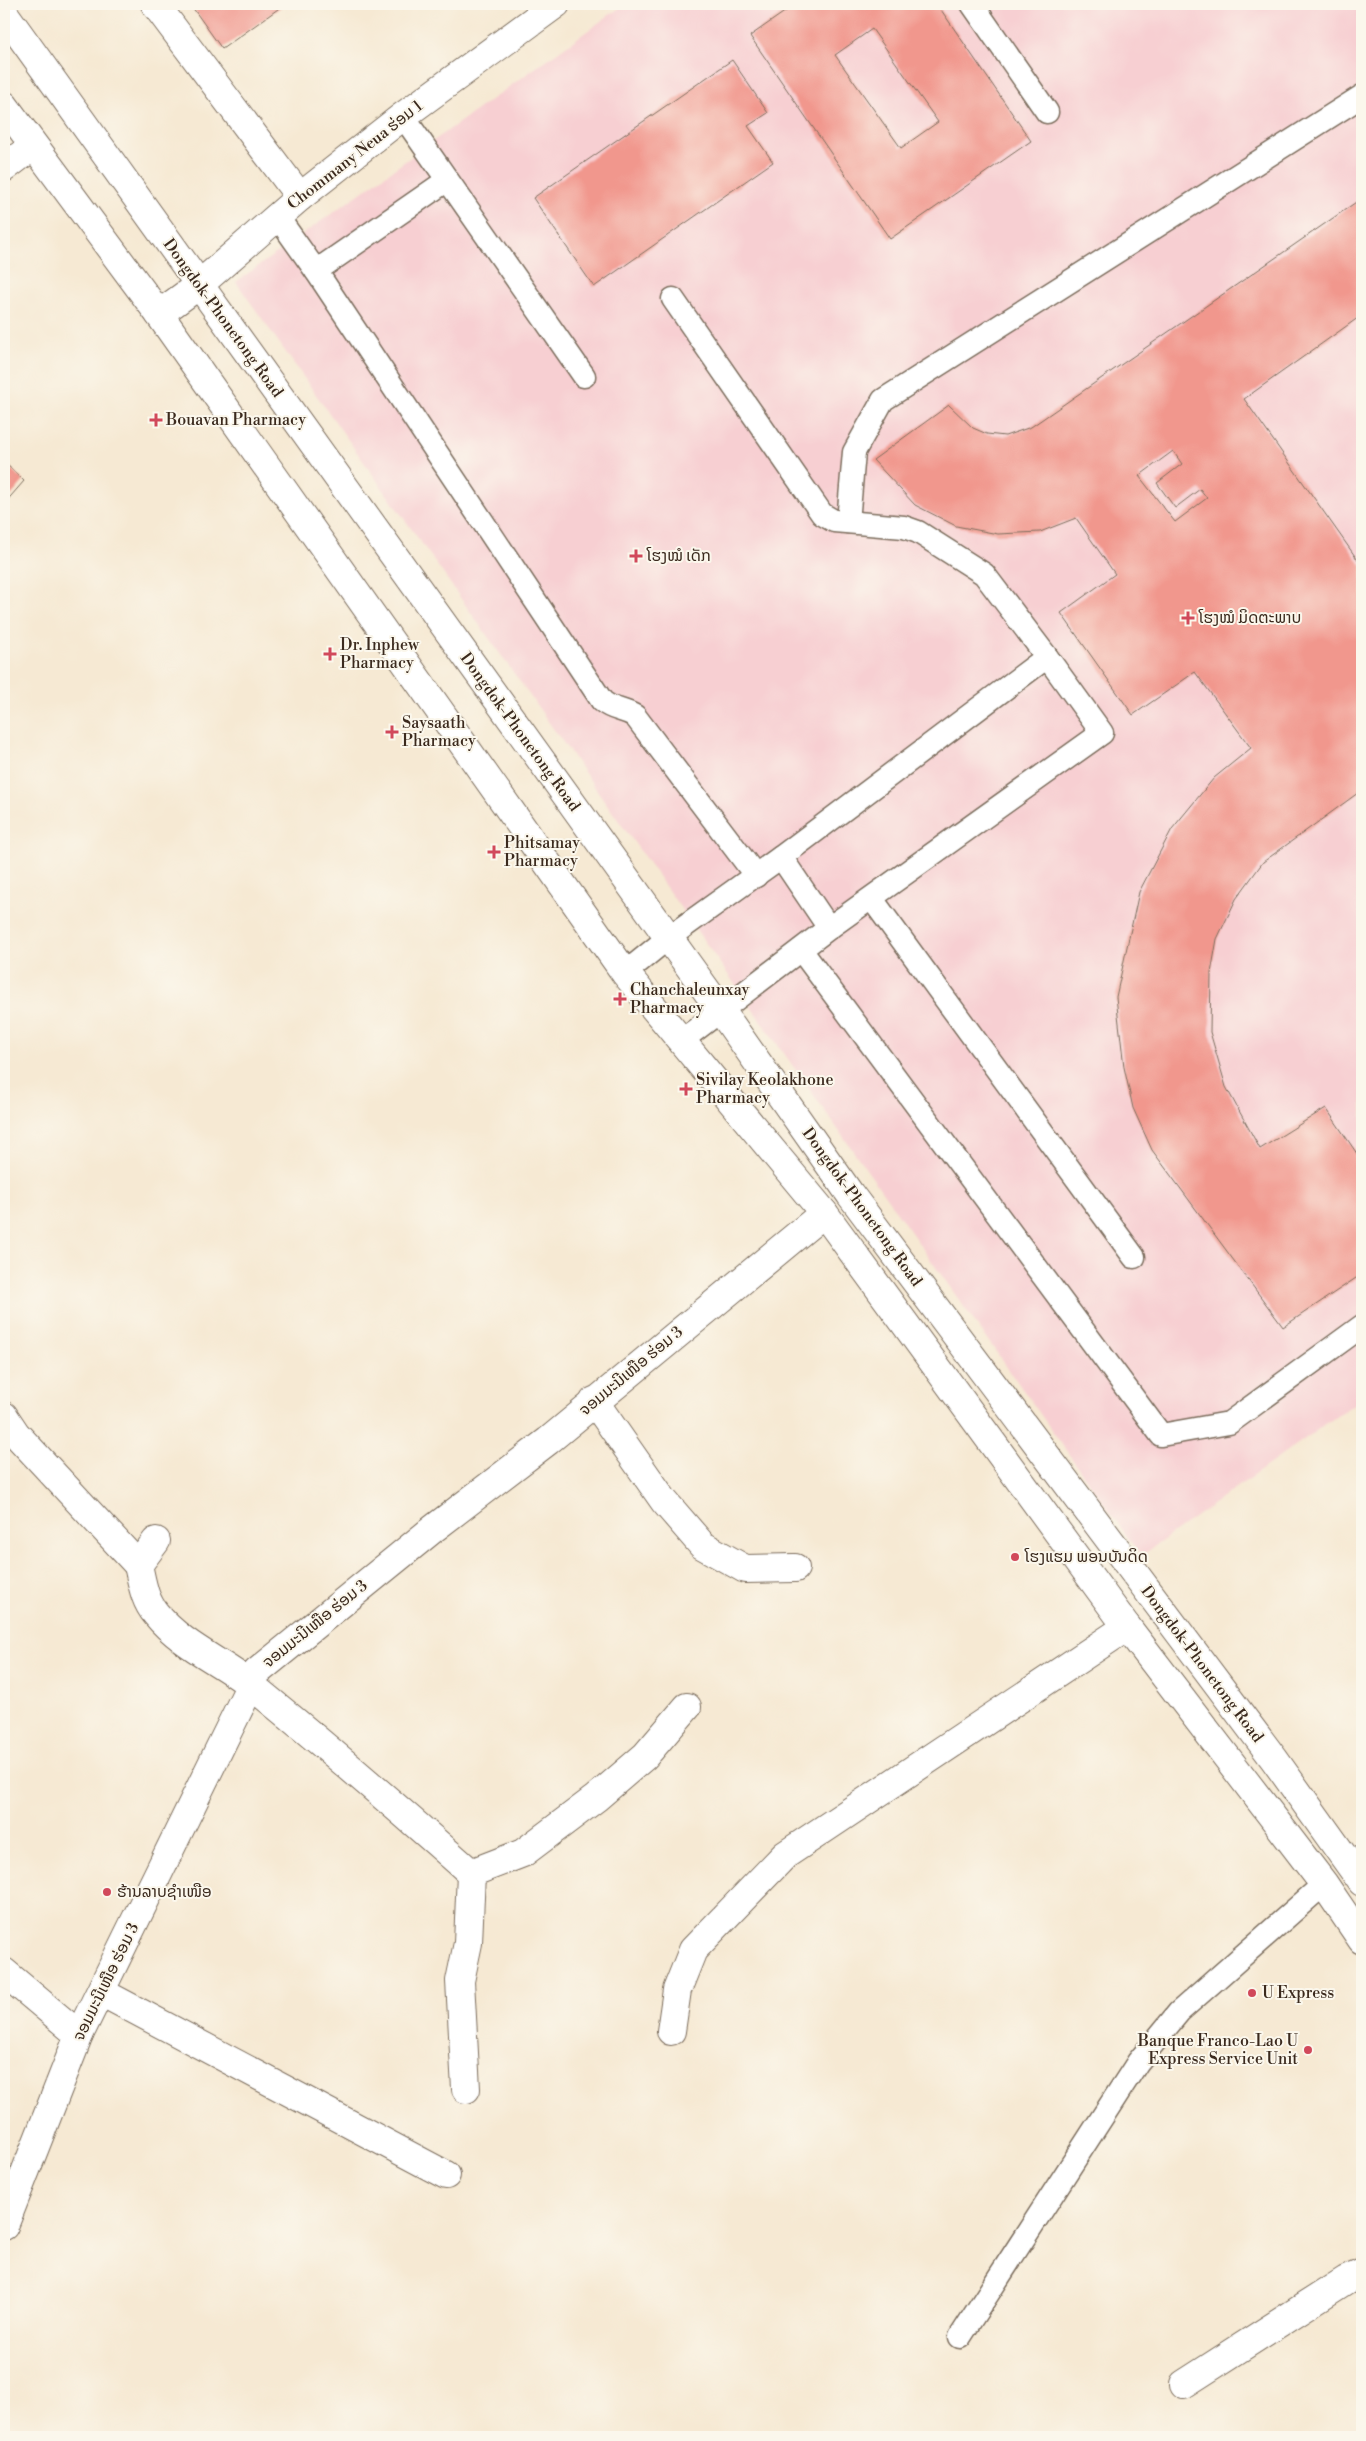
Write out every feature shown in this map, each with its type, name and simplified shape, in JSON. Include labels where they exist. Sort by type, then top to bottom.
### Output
[{"type":"street","points":[[155,4],[300,197]]},
{"type":"street","name":"Chommany Neua ຮ່ອມ 1","points":[[159,314],[199,285],[277,216],[403,116],[556,4]]},
{"type":"street","name":"Dongdok-Phonetong Road","points":[[4,13],[722,1012],[856,1202],[1274,1759],[1362,1882]]},
{"type":"street","name":"Dongdok-Phonetong Road","points":[[4,105],[159,314],[625,973],[824,1213],[1127,1627],[1324,1884],[1362,1940]]},
{"type":"street","points":[[4,168],[33,146]]},
{"type":"street","name":"ຈອມມະນີເໜືອ ຮ່ອມ 3","points":[[4,2226],[80,2035],[257,1672],[433,1528],[548,1441],[824,1213]]},
{"type":"street","points":[[594,1402],[664,1501],[702,1545],[745,1569],[795,1568]]},
{"type":"street","points":[[4,1416],[16,1434],[138,1565],[145,1597],[154,1612],[172,1632],[250,1684],[379,1790],[470,1873],[468,1944],[460,1981],[466,2089]]},
{"type":"street","points":[[138,1565],[156,1541]]},
{"type":"street","points":[[671,2032],[677,1990],[693,1950],[785,1855],[1127,1627]]},
{"type":"street","points":[[470,1873],[523,1853],[596,1798],[645,1756],[688,1707]]},
{"type":"street","points":[[4,1972],[80,2035]]},
{"type":"street","points":[[101,1992],[446,2175]]},
{"type":"street","points":[[1184,2384],[1346,2280],[1362,2273]]},
{"type":"lane","points":[[972,4],[1047,112]]},
{"type":"lane","points":[[848,522],[854,452],[883,400],[1362,96]]},
{"type":"lane","points":[[403,116],[446,181],[584,376]]},
{"type":"lane","points":[[316,271],[446,181]]},
{"type":"lane","points":[[277,216],[316,271],[602,701],[612,709],[625,710],[635,716],[756,876]]},
{"type":"lane","points":[[673,299],[822,514],[834,521],[904,527],[918,532],[984,574],[1102,734],[829,928],[722,1012],[681,1041]]},
{"type":"lane","points":[[625,973],[668,938],[756,876],[1047,657]]},
{"type":"lane","points":[[781,857],[829,928]]},
{"type":"lane","points":[[872,899],[1134,1257]]},
{"type":"lane","points":[[802,950],[1161,1435],[1229,1423],[1362,1326]]},
{"type":"lane","points":[[960,2337],[1138,2062],[1179,2012],[1324,1884]]},
{"type":"shaded area","points":[[625,4],[1362,4],[1362,1398],[1141,1556],[236,282]]},
{"type":"building","points":[[190,4],[285,4],[222,49]]},
{"type":"building","points":[[796,4],[937,4],[1031,141],[890,239],[750,36]],"holes":[[[872,29],[938,122],[901,148],[835,55]]]},
{"type":"building","points":[[732,60],[768,113],[748,126],[773,162],[594,287],[533,198]]},
{"type":"building","points":[[1362,198],[1362,315],[1244,399],[1362,566],[1362,790],[1263,862],[1236,899],[1217,939],[1211,973],[1210,1032],[1226,1087],[1260,1149],[1326,1108],[1362,1161],[1362,1274],[1283,1327],[1152,1150],[1133,1108],[1124,1067],[1116,997],[1139,892],[1172,829],[1214,778],[1251,748],[1195,672],[1133,715],[1061,613],[1115,574],[1076,518],[1040,532],[998,534],[956,526],[915,505],[873,460],[949,405],[973,428],[987,434],[1005,436],[1031,427]],"holes":[[[1173,451],[1182,464],[1157,483],[1175,508],[1200,489],[1207,498],[1175,522],[1139,476]]]},
{"type":"building","points":[[4,462],[24,481],[4,504]]},
{"type":"place","name":"Bouavan Pharmacy","points":[[156,420]]},
{"type":"place","name":"ໂຮງໝໍ ເດັກ","points":[[636,556]]},
{"type":"place","name":"ໂຮງໝໍ ມິດຕະພາບ","points":[[1188,618]]},
{"type":"place","name":"Dr. Inphew Pharmacy","points":[[330,654]]},
{"type":"place","name":"Saysaath Pharmacy","points":[[392,732]]},
{"type":"place","name":"Phitsamay Pharmacy","points":[[494,852]]},
{"type":"place","name":"Chanchaleunxay Pharmacy","points":[[620,999]]},
{"type":"place","name":"Sivilay Keolakhone Pharmacy","points":[[686,1089]]},
{"type":"place","name":"ໂຮງແຮມ ພອນບັນດິດ","points":[[1015,1557]]},
{"type":"place","name":"ຮ້ານລາບຊຳເໜືອ","points":[[107,1892]]},
{"type":"place","name":"U Express","points":[[1252,1993]]},
{"type":"place","name":"Banque Franco-Lao U Express Service Unit","points":[[1308,2050]]}]
